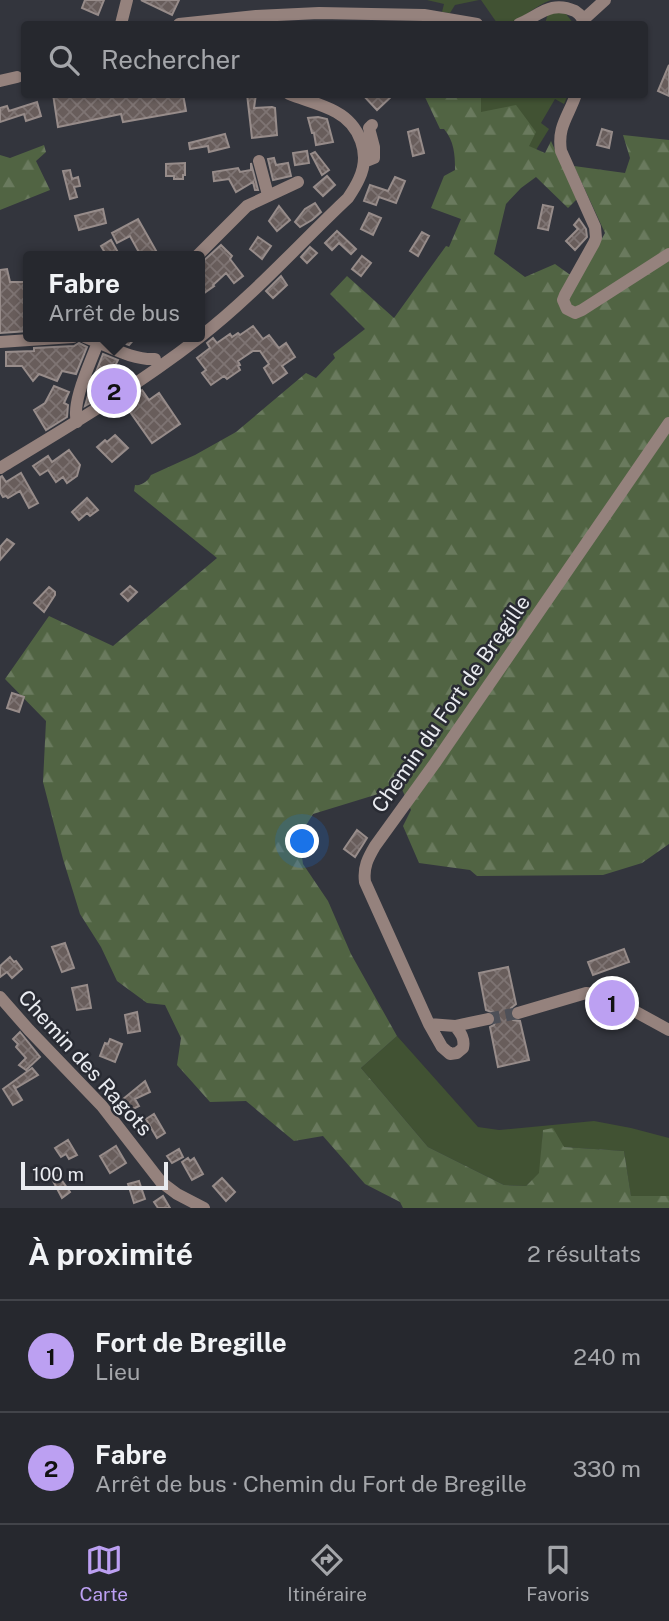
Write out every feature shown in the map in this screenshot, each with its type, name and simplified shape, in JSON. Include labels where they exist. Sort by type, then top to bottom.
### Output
[{"type":"street","points":[[122,21],[127,0]]},
{"type":"street","points":[[584,21],[605,0]]},
{"type":"street","points":[[524,21],[555,3],[570,3],[583,21]]},
{"type":"street","points":[[208,21],[319,13],[424,15],[459,21]]},
{"type":"street","points":[[0,81],[21,76]]},
{"type":"street","points":[[205,333],[225,317],[348,198],[360,178],[364,162],[362,143],[352,125],[336,112],[299,98]]},
{"type":"street","points":[[574,98],[559,139],[561,150],[595,227],[596,238],[565,295],[563,300],[567,309],[575,313],[582,310],[669,254]]},
{"type":"street","points":[[364,162],[374,158],[369,128],[372,125]]},
{"type":"street","points":[[259,161],[268,195]]},
{"type":"street","points":[[202,251],[247,206],[298,182]]},
{"type":"street","points":[[0,342],[23,340]]},
{"type":"street","points":[[77,422],[75,414],[98,342],[146,360],[155,359]]},
{"type":"street","points":[[0,468],[77,422],[193,342]]},
{"type":"street","name":"Chemin du Fort de Bregille","points":[[455,1026],[464,1043],[457,1053],[450,1054],[442,1047],[429,1024],[365,882],[367,860],[669,423]]},
{"type":"street","points":[[518,1013],[586,993],[605,995],[669,1030]]},
{"type":"street","name":"Chemin des Ragots","points":[[0,997],[102,1106],[162,1182],[177,1194],[204,1208]]},
{"type":"street","points":[[429,1024],[455,1026],[488,1019]]},
{"type":"green space","points":[[427,0],[479,0],[455,5],[450,13],[442,12],[444,4]]},
{"type":"green space","points":[[481,0],[551,0],[512,21],[496,21]]},
{"type":"green space","points":[[553,11],[566,14],[572,21],[546,21],[548,13]]},
{"type":"green space","points":[[425,98],[481,98],[481,112],[516,105],[536,132],[529,146],[545,153],[551,141],[577,199],[568,208],[536,177],[506,204],[494,254],[525,277],[555,264],[580,278],[605,233],[574,166],[625,173],[630,158],[623,135],[669,140],[669,844],[642,863],[603,875],[477,876],[470,870],[419,863],[403,826],[411,810],[401,787],[313,814],[299,837],[303,864],[328,901],[351,954],[397,1036],[361,1068],[428,1147],[504,1185],[526,1186],[539,1173],[543,1130],[553,1128],[564,1147],[624,1151],[631,1196],[669,1196],[669,1208],[403,1208],[400,1202],[365,1184],[323,1136],[294,1141],[246,1101],[210,1102],[177,1065],[181,1038],[165,1005],[147,1003],[117,981],[101,947],[80,914],[43,782],[46,721],[5,679],[49,616],[113,646],[217,558],[134,491],[135,485],[142,484],[151,475],[236,432],[306,373],[316,378],[335,358],[333,354],[365,329],[330,294],[347,276],[394,318],[446,246],[449,247],[461,219],[431,208],[444,176],[455,170],[452,143],[444,129],[440,129]]},
{"type":"green space","points":[[481,98],[567,98],[564,104],[555,99],[541,123],[549,129],[536,150],[480,112]]},
{"type":"green space","points":[[44,145],[46,152],[36,161],[50,190],[0,210],[0,155],[10,158]]},
{"type":"green space","points":[[397,1036],[478,1127],[499,1130],[594,1121],[669,1138],[669,1196],[631,1197],[624,1151],[563,1147],[543,1131],[540,1173],[526,1186],[504,1185],[428,1147],[361,1068]]},
{"type":"building","points":[[85,0],[104,0],[98,15],[82,8]]},
{"type":"building","points":[[141,0],[179,0],[172,15]]},
{"type":"building","points":[[669,65],[669,96],[658,91]]},
{"type":"building","points":[[54,98],[184,98],[186,111],[123,122],[121,114],[58,127]]},
{"type":"building","points":[[247,98],[255,98],[254,108],[275,108],[277,135],[252,138]]},
{"type":"building","points":[[366,98],[390,98],[377,110]]},
{"type":"building","points":[[37,102],[41,116],[26,121],[24,114],[0,122],[0,108],[7,106],[9,111]]},
{"type":"building","points":[[308,118],[327,119],[333,142],[316,145]]},
{"type":"building","points":[[418,129],[424,153],[413,156],[408,132]]},
{"type":"building","points":[[602,129],[612,132],[609,148],[597,145]]},
{"type":"building","points":[[225,134],[229,147],[209,152],[208,146],[190,149],[189,143]]},
{"type":"building","points":[[307,151],[309,163],[295,165],[293,153]]},
{"type":"building","points":[[315,152],[329,170],[322,175],[311,154]]},
{"type":"building","points":[[274,158],[276,165],[288,163],[291,176],[273,180],[268,159]]},
{"type":"building","points":[[185,163],[183,179],[166,176],[166,164]]},
{"type":"building","points":[[251,163],[258,190],[255,190],[253,182],[236,192],[229,179],[214,181],[213,172],[238,168],[240,172],[251,170]]},
{"type":"building","points":[[70,170],[72,179],[78,177],[80,186],[74,187],[77,197],[70,199],[63,171]]},
{"type":"building","points":[[327,176],[335,185],[323,196],[314,187]]},
{"type":"building","points":[[395,177],[405,181],[396,203],[379,197],[376,205],[364,201],[370,185],[388,191]]},
{"type":"building","points":[[315,203],[321,212],[300,227],[295,222],[305,209]]},
{"type":"building","points":[[543,205],[553,207],[548,230],[538,228]]},
{"type":"building","points":[[279,206],[290,220],[277,231],[269,221]]},
{"type":"building","points":[[103,209],[106,223],[79,230],[75,216]]},
{"type":"building","points":[[369,213],[381,218],[373,235],[361,229]]},
{"type":"building","points":[[138,219],[156,251],[138,251],[130,236],[117,243],[112,233]]},
{"type":"building","points":[[579,219],[586,229],[587,237],[575,250],[566,241],[578,229],[574,225]]},
{"type":"building","points":[[337,231],[356,249],[351,254],[339,243],[332,250],[325,243]]},
{"type":"building","points":[[422,232],[429,236],[418,256],[410,251]]},
{"type":"building","points":[[258,237],[271,246],[262,259],[250,249]]},
{"type":"building","points":[[111,240],[117,251],[104,251],[101,246]]},
{"type":"building","points":[[221,245],[232,256],[230,259],[243,276],[234,283],[226,273],[205,292],[205,259]]},
{"type":"building","points":[[310,247],[317,253],[307,263],[301,257]]},
{"type":"building","points":[[362,256],[371,263],[361,276],[352,269]]},
{"type":"building","points":[[7,269],[10,282],[23,282],[23,331],[0,333],[0,270]]},
{"type":"building","points":[[281,276],[287,285],[273,298],[266,291]]},
{"type":"building","points":[[253,326],[263,339],[269,335],[279,348],[286,343],[295,357],[282,366],[287,373],[273,383],[264,368],[269,364],[260,351],[253,351],[238,361],[240,370],[211,385],[202,373],[206,370],[197,358],[210,348],[207,343],[213,338],[217,343],[230,334],[232,337],[238,333],[240,335]]},
{"type":"building","points":[[79,343],[87,347],[76,374],[62,371],[57,381],[39,374],[33,381],[22,366],[6,366],[6,352],[34,351],[34,348],[74,346]]},
{"type":"building","points":[[103,354],[118,360],[112,372],[106,369],[92,402],[85,406],[91,385]]},
{"type":"building","points":[[54,386],[69,392],[64,403],[68,405],[67,417],[46,430],[34,410],[45,403]]},
{"type":"building","points":[[142,390],[149,400],[159,393],[180,424],[152,443],[123,402]]},
{"type":"building","points":[[115,435],[128,448],[112,462],[97,447]]},
{"type":"building","points":[[69,450],[80,465],[77,476],[67,483],[63,477],[56,482],[48,470],[40,475],[33,466],[48,456],[52,462]]},
{"type":"building","points":[[21,473],[38,503],[29,508],[20,491],[8,498],[3,497],[0,492],[0,477],[6,482]]},
{"type":"building","points":[[87,498],[98,510],[90,516],[87,513],[79,520],[72,512]]},
{"type":"building","points":[[7,539],[14,544],[0,560],[0,547]]},
{"type":"building","points":[[130,586],[137,592],[128,601],[121,594]]},
{"type":"building","points":[[49,587],[55,595],[44,612],[34,603]]},
{"type":"building","points":[[12,693],[24,697],[19,712],[7,708]]},
{"type":"building","points":[[357,830],[367,838],[355,857],[344,849]]},
{"type":"building","points":[[65,943],[74,968],[62,972],[52,947]]},
{"type":"building","points":[[624,949],[629,962],[593,975],[588,962]]},
{"type":"building","points":[[10,957],[22,969],[12,978],[7,972],[0,977],[0,966]]},
{"type":"building","points":[[508,967],[516,1004],[509,1015],[513,1020],[520,1021],[529,1060],[498,1067],[490,1027],[497,1018],[494,1013],[486,1010],[479,973]]},
{"type":"building","points":[[87,985],[91,1008],[77,1010],[72,988]]},
{"type":"building","points":[[137,1012],[140,1031],[128,1033],[125,1015]]},
{"type":"building","points":[[20,1032],[40,1057],[26,1070],[19,1065],[26,1058],[13,1039]]},
{"type":"building","points":[[110,1039],[122,1044],[115,1062],[100,1056],[105,1043],[108,1044]]},
{"type":"building","points":[[32,1068],[38,1075],[16,1088],[13,1085],[22,1100],[13,1105],[3,1089]]},
{"type":"building","points":[[145,1081],[150,1092],[135,1099],[139,1106],[131,1110],[127,1102],[118,1106],[117,1104]]},
{"type":"building","points":[[154,1114],[165,1133],[157,1138],[146,1119]]},
{"type":"building","points":[[68,1140],[77,1155],[69,1159],[66,1154],[61,1157],[55,1148]]},
{"type":"building","points":[[116,1146],[126,1163],[110,1173],[100,1156]]},
{"type":"building","points":[[179,1149],[183,1157],[172,1163],[167,1156]]},
{"type":"building","points":[[188,1158],[190,1161],[194,1158],[203,1174],[192,1180],[182,1162]]},
{"type":"building","points":[[58,1175],[70,1192],[62,1198],[52,1179]]},
{"type":"building","points":[[222,1178],[235,1192],[226,1201],[213,1186]]},
{"type":"building","points":[[139,1181],[145,1199],[134,1203],[128,1184]]},
{"type":"building","points":[[163,1196],[170,1208],[158,1208],[154,1202]]},
{"type":"tunnel","points":[[488,1019],[518,1013]]},
{"type":"place","name":"Fabre","points":[[114,391]]},
{"type":"place","name":"Fort de Bregille","points":[[612,1003]]}]
